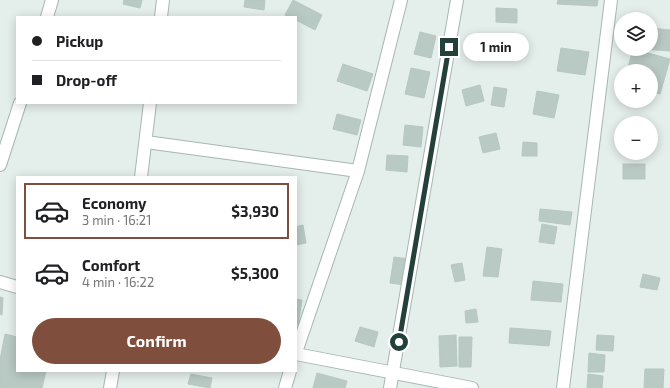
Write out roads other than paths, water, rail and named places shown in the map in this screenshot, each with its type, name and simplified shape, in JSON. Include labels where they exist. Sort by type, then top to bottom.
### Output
[{"type":"street","points":[[47,16],[52,0]]},
{"type":"street","points":[[161,16],[163,0]]},
{"type":"street","points":[[297,350],[358,171],[401,0]]},
{"type":"street","points":[[390,388],[394,373],[457,0]]},
{"type":"street","points":[[563,388],[611,0]]},
{"type":"street","points":[[0,165],[20,104]]},
{"type":"street","points":[[141,176],[150,104]]},
{"type":"street","points":[[146,142],[358,171]]},
{"type":"street","points":[[0,282],[16,287]]},
{"type":"street","points":[[297,353],[472,388]]},
{"type":"street","points":[[110,388],[113,372]]},
{"type":"street","points":[[285,388],[290,372]]}]
